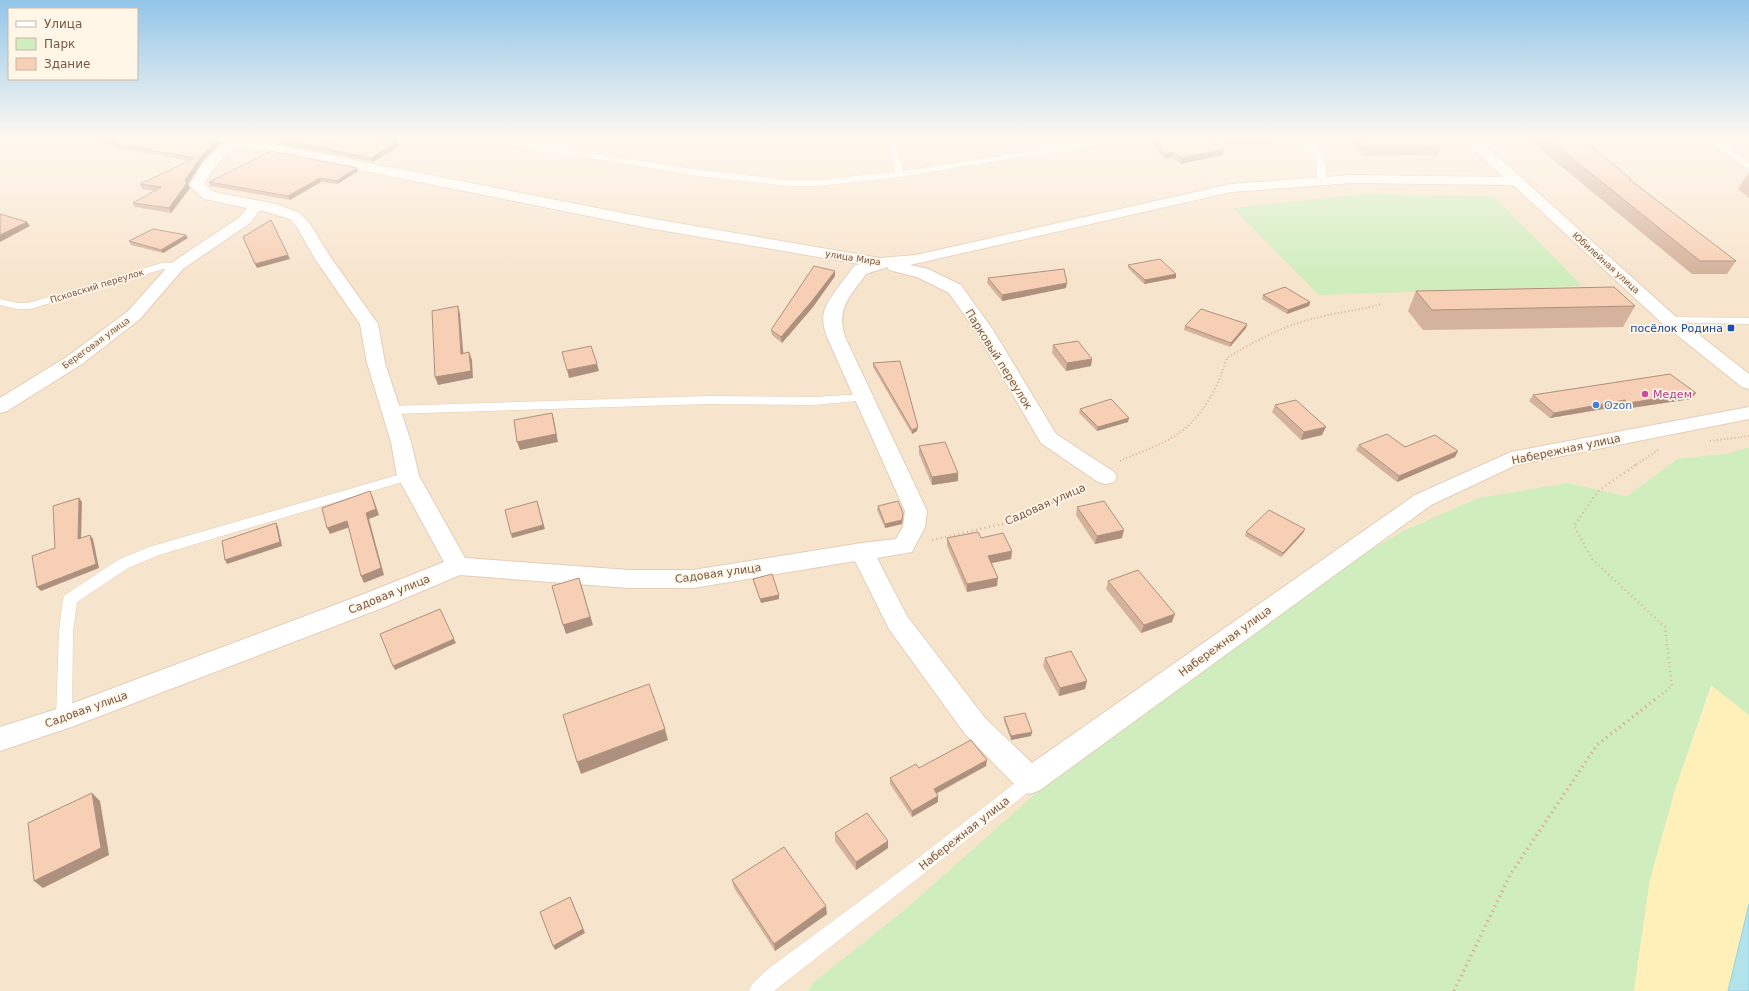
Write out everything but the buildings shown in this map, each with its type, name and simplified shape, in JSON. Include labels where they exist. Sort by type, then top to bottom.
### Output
[{"type":"street","points":[[197,183],[209,196],[276,209],[295,216],[305,227],[323,259],[369,324],[376,364],[401,442],[408,476],[458,566]]},
{"type":"street","name":"улица Мира","points":[[450,183],[648,223],[880,263],[916,260],[1231,188],[1292,183]]},
{"type":"street","name":"Юбилейная улица","points":[[1518,183],[1669,320],[1749,383]]},
{"type":"street","name":"Береговая улица","points":[[0,408],[74,360],[113,329],[134,315],[177,266],[245,220],[256,206]]},
{"type":"street","points":[[880,263],[860,270],[853,278],[833,311],[832,324],[836,337],[863,398],[916,511],[914,527],[904,546]]},
{"type":"street","name":"Парковый переулок","points":[[880,263],[922,273],[955,289],[984,330],[1048,438],[1106,477]]},
{"type":"street","name":"Набережная улица","points":[[1030,781],[1423,500],[1511,459],[1749,413]]},
{"type":"street","name":"Садовая улица","points":[[0,740],[64,718],[373,601],[458,566],[629,579],[693,579],[862,551],[904,546]]},
{"type":"street","points":[[862,551],[898,622],[975,726],[1030,781]]},
{"type":"lane","name":"Псковский переулок","points":[[0,314],[17,306],[40,303],[162,266],[177,266]]},
{"type":"lane","name":"Псковский переулок","points":[[0,302],[17,306]]},
{"type":"lane","points":[[1669,320],[1749,321]]},
{"type":"lane","points":[[390,410],[708,400],[814,401],[863,398]]},
{"type":"lane","points":[[64,718],[66,631],[70,599],[123,564],[154,551],[408,476]]},
{"type":"lane","name":"Набережная улица","points":[[759,991],[775,976],[920,868],[1030,781]]},
{"type":"path","points":[[1106,477],[1102,471],[1133,454],[1173,438],[1199,416],[1220,381],[1227,358],[1232,354],[1249,344],[1311,319],[1381,304]]},
{"type":"path","points":[[1703,441],[1749,436]]},
{"type":"path","points":[[1454,991],[1510,875],[1596,745],[1672,686],[1665,627],[1592,559],[1574,526],[1598,491],[1664,446]]},
{"type":"path","name":"Садовая улица","points":[[904,546],[1011,522],[1106,477]]},
{"type":"shaded area","points":[[0,183],[1749,183],[1749,447],[1730,453],[1677,459],[1627,496],[1567,483],[1478,498],[1403,531],[1348,563],[908,907],[814,982],[808,991],[0,991]]},
{"type":"green space","points":[[1363,194],[1494,196],[1582,286],[1319,295],[1233,208]]},
{"type":"green space","points":[[1749,447],[1749,715],[1711,686],[1676,787],[1650,880],[1634,991],[808,991],[814,982],[908,907],[1061,771],[1348,563],[1403,531],[1478,498],[1567,483],[1627,496],[1677,459],[1730,453]]},
{"type":"sand","points":[[1712,686],[1749,715],[1749,904],[1728,991],[1634,991],[1650,880],[1676,787]]},
{"type":"water","points":[[1749,904],[1749,991],[1728,991]]},
{"type":"place","name":"посёлок Родина","points":[[1731,328]]},
{"type":"place","name":"Медем","points":[[1645,394]]},
{"type":"place","name":"Ozon","points":[[1596,405]]}]
